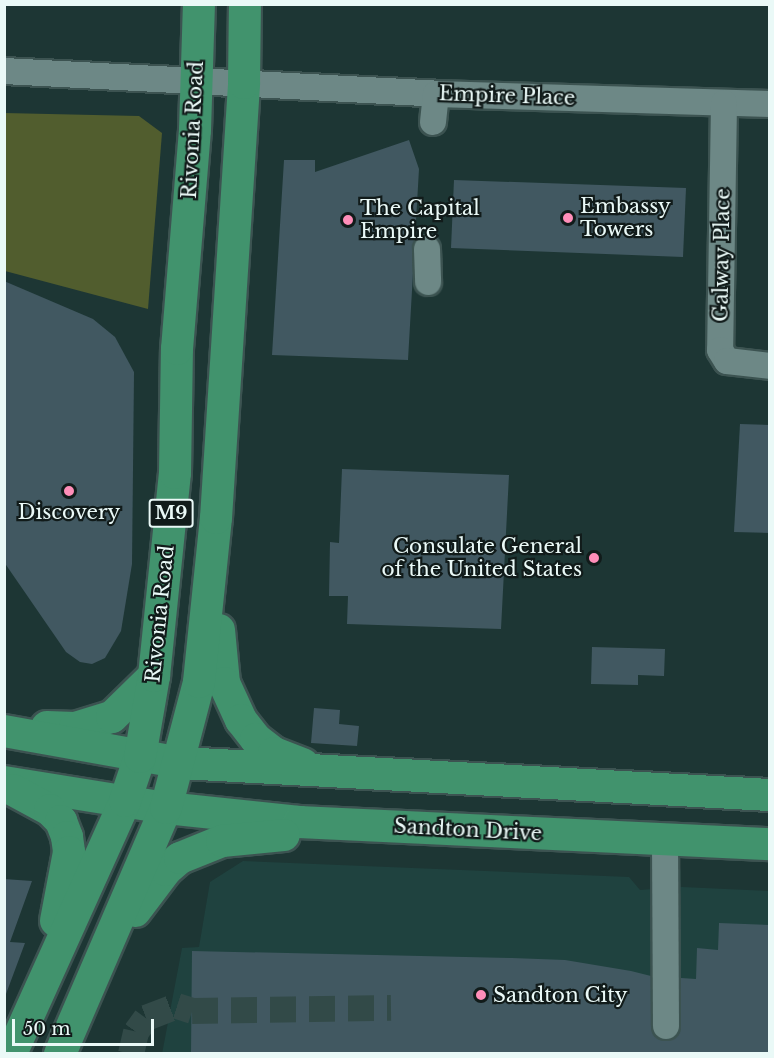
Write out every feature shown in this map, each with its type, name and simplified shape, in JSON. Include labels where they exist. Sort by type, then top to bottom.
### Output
[{"type":"main road","name":"Rivonia Road","points":[[11,1053],[125,801],[140,757],[154,676],[175,473],[177,349],[196,80],[199,4]]},
{"type":"main road","name":"M9","points":[[60,1053],[166,808],[181,763],[199,682],[216,518],[244,83],[245,4]]},
{"type":"main road","points":[[216,518],[220,659],[224,683],[242,720],[256,739],[274,753],[302,764],[362,774]]},
{"type":"main road","points":[[4,722],[50,727],[91,725],[128,705],[154,676]]},
{"type":"main road","points":[[4,731],[181,763],[770,795]]},
{"type":"main road","name":"Sandton Drive","points":[[4,782],[166,808],[429,829],[770,844]]},
{"type":"main road","points":[[4,787],[50,810],[61,821],[67,837],[69,852],[50,967]]},
{"type":"main road","points":[[90,981],[166,870],[201,848],[251,837],[429,829]]},
{"type":"street","name":"Empire Place","points":[[4,71],[435,94],[770,104]]},
{"type":"street","points":[[433,122],[435,94]]},
{"type":"street","name":"Galway Place","points":[[724,103],[720,350],[727,361],[770,366]]},
{"type":"street","points":[[427,249],[428,282]]},
{"type":"street","points":[[665,839],[666,1026]]},
{"type":"shaded area","points":[[243,861],[629,877],[640,890],[682,887],[769,891],[769,1053],[162,1054],[182,948],[199,947],[210,882]]},
{"type":"green space","points":[[4,113],[139,116],[162,133],[148,309],[5,271]]},
{"type":"building","name":"The Capital Empire","points":[[409,140],[419,169],[408,360],[272,355],[284,160],[315,160],[315,172]]},
{"type":"building","name":"Embassy Towers","points":[[454,180],[686,188],[683,257],[451,248]]},
{"type":"building","name":"Discovery","points":[[4,281],[93,319],[115,337],[134,372],[132,564],[121,631],[105,658],[92,664],[80,662],[66,652],[4,562]]},
{"type":"building","points":[[740,424],[770,425],[770,533],[734,532]]},
{"type":"building","points":[[342,469],[509,475],[501,629],[347,624],[348,596],[329,596],[330,542],[339,543]]},
{"type":"building","points":[[592,647],[665,649],[664,676],[638,675],[638,685],[591,684]]},
{"type":"building","points":[[314,708],[340,710],[339,724],[359,726],[357,746],[311,743]]},
{"type":"building","points":[[4,879],[32,881],[10,942],[25,943],[6,994]]},
{"type":"building","name":"Sandton City","points":[[719,923],[770,925],[770,1053],[191,1053],[192,951],[565,960],[631,971],[651,976],[651,1027],[658,1039],[667,1041],[679,1034],[681,1027],[681,978],[696,979],[697,948],[718,950]]},
{"type":"tunnel","points":[[131,1054],[136,1032],[146,1018],[177,1006],[192,1011],[391,1008]]},
{"type":"place","name":"Embassy Towers","points":[[568,218]]},
{"type":"place","name":"The Capital Empire","points":[[348,220]]},
{"type":"place","name":"Discovery","points":[[69,491]]},
{"type":"place","name":"Consulate General of the United States","points":[[594,558]]},
{"type":"place","name":"Sandton City","points":[[481,995]]}]
